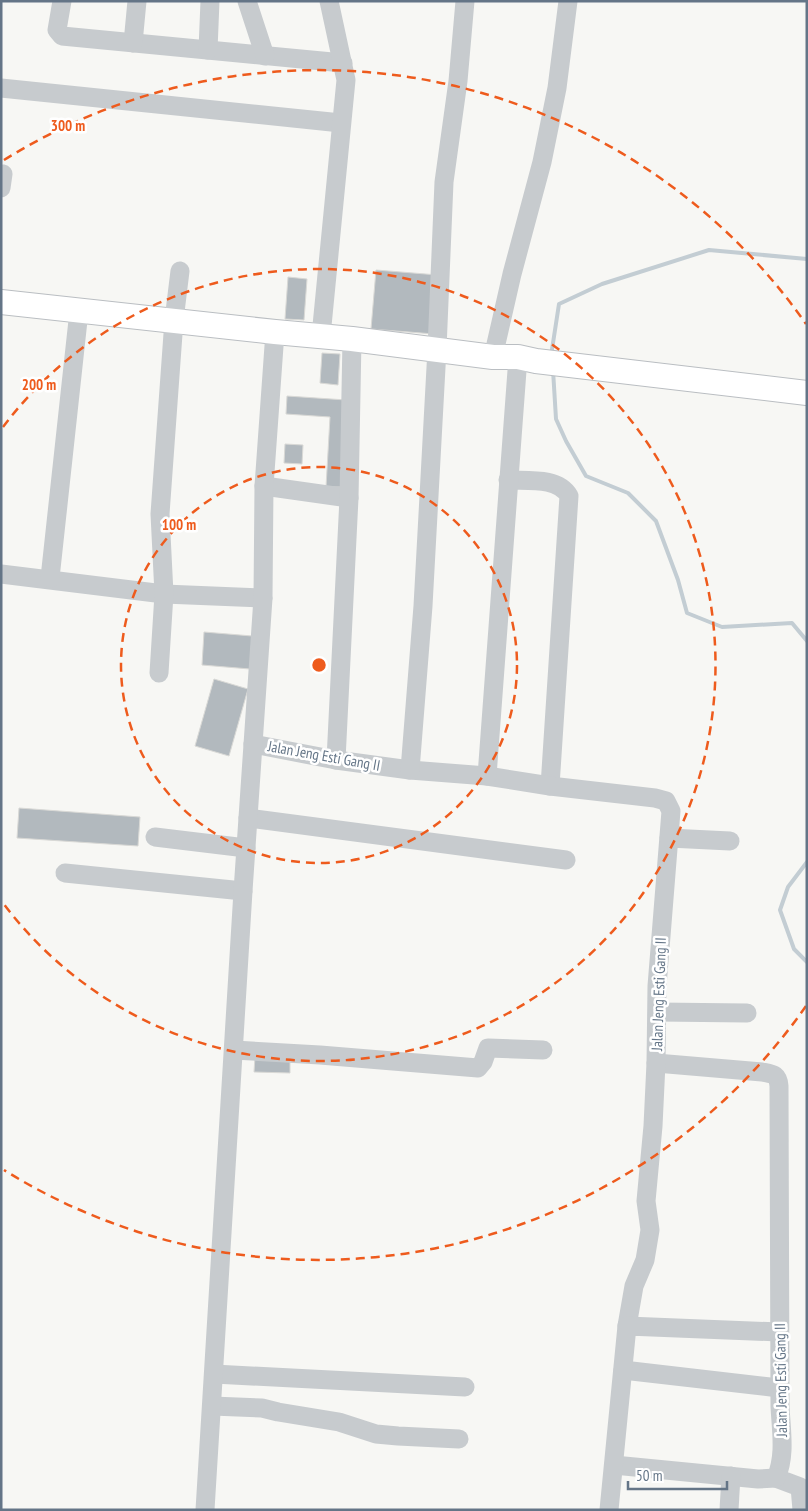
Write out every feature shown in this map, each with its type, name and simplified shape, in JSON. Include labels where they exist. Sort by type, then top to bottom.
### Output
[{"type":"main road","points":[[1,302],[352,339],[807,393]]},
{"type":"street","points":[[62,1],[57,30],[62,36],[343,63]]},
{"type":"street","points":[[133,43],[137,1]]},
{"type":"street","points":[[208,50],[210,1]]},
{"type":"street","points":[[247,1],[265,56]]},
{"type":"street","points":[[321,336],[346,80],[329,1]]},
{"type":"street","points":[[410,770],[423,606],[444,182],[458,81],[466,1]]},
{"type":"street","points":[[493,356],[512,274],[542,162],[557,88],[568,1]]},
{"type":"street","points":[[1,88],[341,123]]},
{"type":"street","points":[[159,673],[164,594],[160,514],[174,320],[180,270]]},
{"type":"street","points":[[50,578],[79,310]]},
{"type":"street","points":[[205,1510],[263,598],[264,486],[275,332]]},
{"type":"street","points":[[336,760],[349,498],[352,339]]},
{"type":"street","points":[[487,776],[508,480],[527,359]]},
{"type":"street","points":[[508,480],[550,482],[566,490],[569,496],[550,786]]},
{"type":"street","points":[[264,486],[349,498]]},
{"type":"street","points":[[1,574],[50,578],[164,594],[263,598]]},
{"type":"street","name":"Jalan Jeng Esti Gang II","points":[[253,744],[336,760],[410,770],[487,776],[666,801],[671,811],[657,986],[656,1063],[774,1074],[777,1077],[779,1086],[779,1332],[782,1446],[781,1466],[776,1478]]},
{"type":"street","points":[[248,818],[566,860]]},
{"type":"street","points":[[154,836],[246,848]]},
{"type":"street","points":[[669,838],[730,841]]},
{"type":"street","points":[[65,873],[243,891]]},
{"type":"street","points":[[658,1012],[747,1013]]},
{"type":"street","points":[[234,1050],[478,1068],[483,1062],[488,1048],[543,1050]]},
{"type":"street","points":[[609,1510],[627,1326],[634,1286],[645,1260],[650,1230],[646,1201],[653,1126],[656,1063]]},
{"type":"street","points":[[627,1326],[779,1332]]},
{"type":"street","points":[[623,1370],[780,1388]]},
{"type":"street","points":[[214,1374],[465,1387]]},
{"type":"street","points":[[212,1406],[262,1408],[331,1420],[383,1435],[459,1439]]},
{"type":"street","points":[[614,1465],[758,1479],[776,1478],[800,1488],[802,1510]]},
{"type":"street","points":[[729,1510],[731,1476]]},
{"type":"building","points":[[376,270],[438,275],[434,334],[371,329]]},
{"type":"building","points":[[288,277],[307,279],[304,320],[285,319]]},
{"type":"building","points":[[322,353],[340,354],[338,385],[320,383]]},
{"type":"building","points":[[287,396],[346,400],[342,487],[326,487],[330,417],[286,414]]},
{"type":"building","points":[[285,444],[303,445],[302,464],[284,463]]},
{"type":"building","points":[[204,632],[252,636],[250,669],[202,665]]},
{"type":"building","points":[[214,679],[248,689],[229,756],[195,746]]},
{"type":"building","points":[[19,808],[140,817],[138,846],[17,838]]},
{"type":"building","points":[[255,1056],[290,1057],[290,1073],[254,1072]]},
{"type":"waterway","points":[[551,356],[559,304],[602,284],[709,250],[807,259]]},
{"type":"waterway","points":[[553,370],[556,419],[566,441],[586,476],[628,493],[656,521],[678,580],[687,613],[722,627],[792,623],[807,641]]},
{"type":"waterway","points":[[807,862],[788,887],[780,910],[794,949],[807,962]]}]
